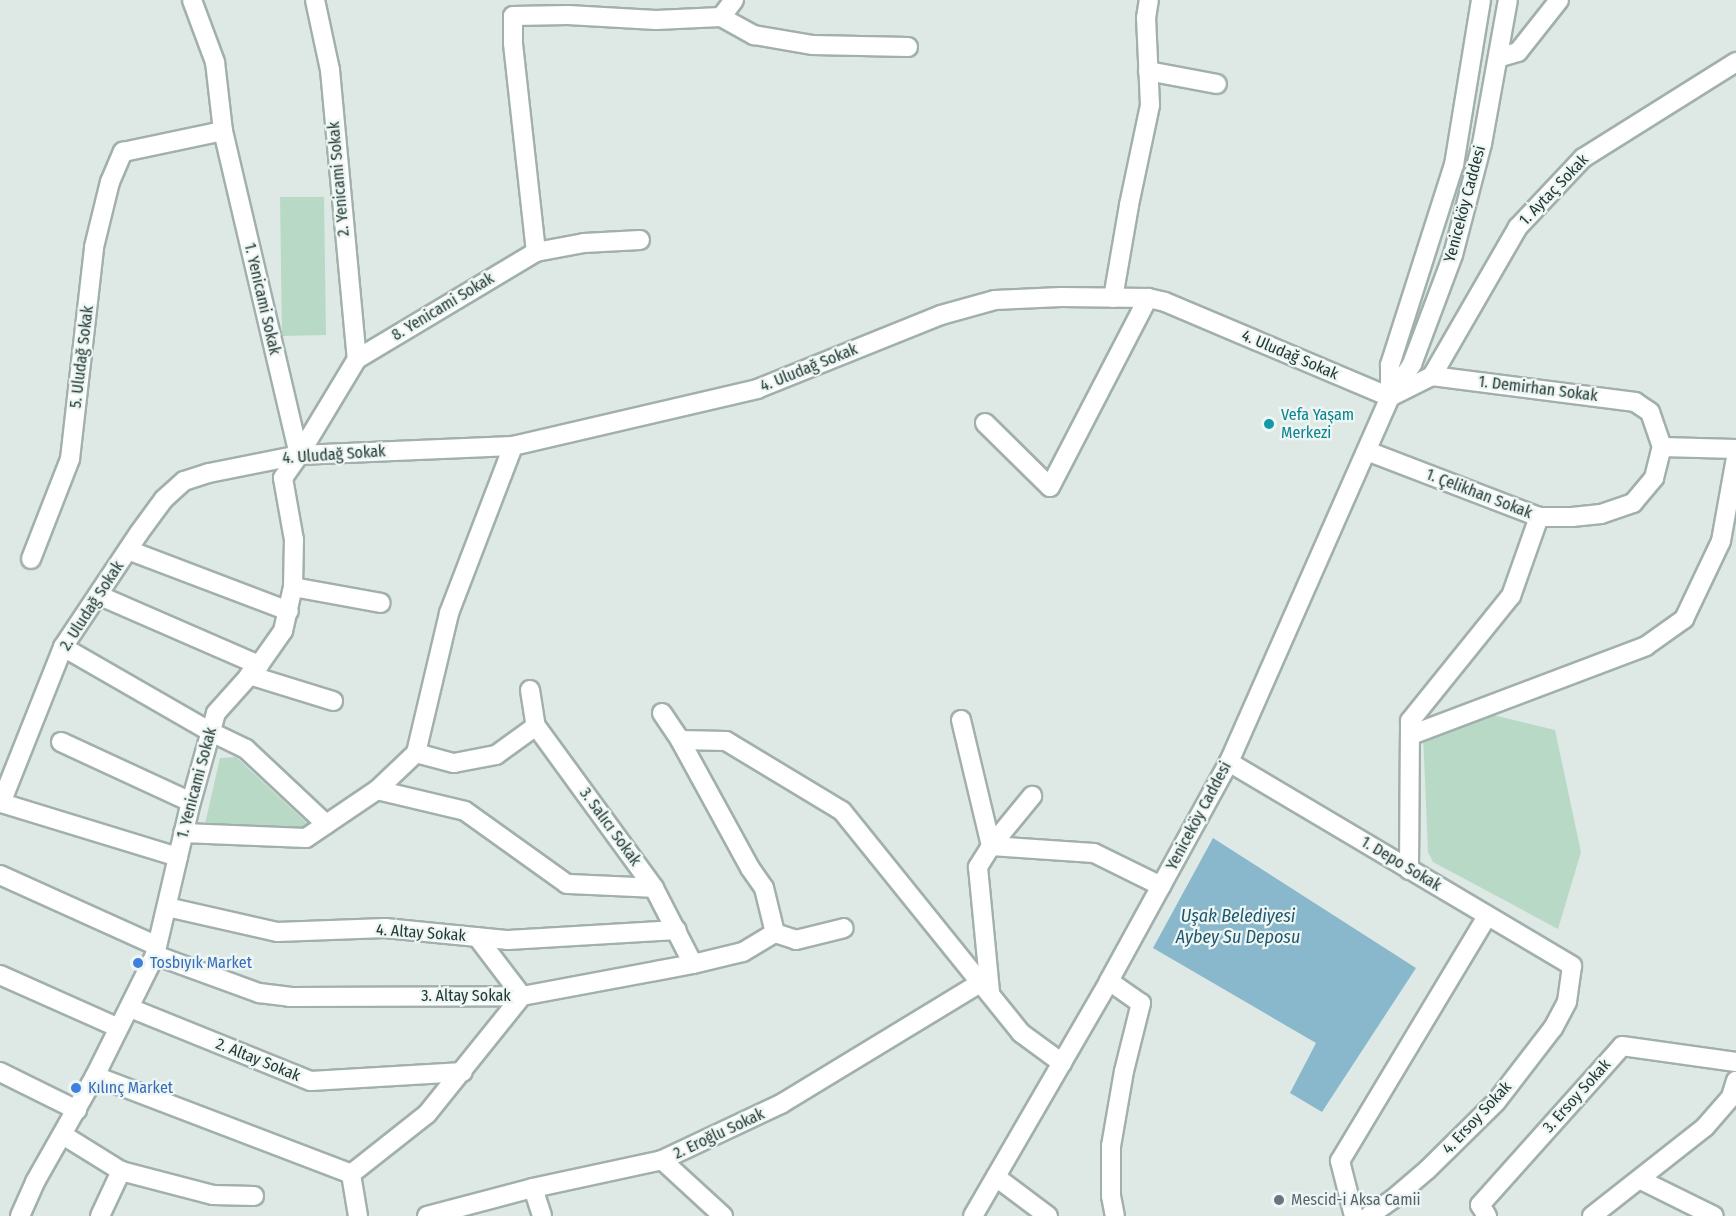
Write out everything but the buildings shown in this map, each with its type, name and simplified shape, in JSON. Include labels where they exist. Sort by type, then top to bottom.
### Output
[{"type":"street","name":"1. Yenicami Sokak","points":[[20,1216],[35,1182],[77,1110],[130,1008],[156,951],[190,802],[216,713],[254,670],[283,631],[293,587],[294,540],[283,478],[299,455],[223,131],[215,62],[192,0]]},
{"type":"street","name":"2. Yenicami Sokak","points":[[315,0],[330,70],[357,359]]},
{"type":"street","points":[[722,17],[734,0]]},
{"type":"street","points":[[1113,298],[1150,105],[1146,18],[1149,0]]},
{"type":"street","name":"Yeniceköy Caddesi","points":[[1390,397],[1390,365],[1454,165],[1481,0]]},
{"type":"street","name":"Yeniceköy Caddesi","points":[[972,1216],[1109,981],[1229,762],[1390,397],[1412,364],[1453,255],[1482,144],[1508,0]]},
{"type":"street","points":[[1498,57],[1518,52],[1559,0]]},
{"type":"street","points":[[536,252],[513,43],[513,16],[568,15],[656,20],[722,17],[754,35],[779,41],[813,45],[908,47]]},
{"type":"street","name":"1. Aytaç Sokak","points":[[1432,376],[1518,227],[1583,158],[1736,62]]},
{"type":"street","points":[[1148,71],[1217,84]]},
{"type":"street","name":"5. Uludağ Sokak","points":[[31,559],[70,459],[94,247],[110,182],[123,152],[223,131]]},
{"type":"street","name":"8. Yenicami Sokak","points":[[299,455],[357,359],[536,252],[584,243],[640,240]]},
{"type":"street","points":[[985,423],[1050,487],[1148,298]]},
{"type":"street","name":"4. Uludağ Sokak","points":[[209,473],[299,455],[513,446],[758,389],[940,315],[995,300],[1148,298],[1165,302],[1390,397]]},
{"type":"street","points":[[1390,397],[1432,376]]},
{"type":"street","name":"1. Demirhan Sokak","points":[[1432,376],[1635,402],[1650,412],[1662,447]]},
{"type":"street","points":[[183,833],[306,838],[377,790],[416,753],[449,613],[513,446]]},
{"type":"street","points":[[1662,447],[1736,449]]},
{"type":"street","name":"1. Çelikhan Sokak","points":[[1367,451],[1539,517],[1601,514],[1633,503],[1654,478],[1662,447]]},
{"type":"street","points":[[1411,735],[1646,646],[1684,619],[1721,541],[1736,458]]},
{"type":"street","name":"2. Uludağ Sokak","points":[[1,803],[63,647],[164,500],[184,481],[209,473]]},
{"type":"street","points":[[1409,870],[1410,721],[1511,596],[1539,517]]},
{"type":"street","points":[[128,550],[289,611]]},
{"type":"street","points":[[293,587],[381,603]]},
{"type":"street","points":[[98,595],[254,670],[333,700]]},
{"type":"street","points":[[63,647],[209,731],[246,749],[326,824]]},
{"type":"street","name":"3. Salıcı Sokak","points":[[530,690],[537,726],[654,888],[693,964]]},
{"type":"street","points":[[662,713],[680,740],[750,868],[764,888],[775,933],[796,940],[844,928]]},
{"type":"street","points":[[962,720],[991,846]]},
{"type":"street","points":[[416,753],[454,763],[496,755],[537,726]]},
{"type":"street","points":[[680,740],[726,741],[842,811],[1021,1033],[1062,1063]]},
{"type":"street","points":[[61,742],[190,802]]},
{"type":"street","name":"1. Depo Sokak","points":[[1229,762],[1572,966]]},
{"type":"street","points":[[377,790],[465,811],[567,884],[654,888]]},
{"type":"street","points":[[986,987],[978,867],[991,846],[1032,796]]},
{"type":"street","points":[[1,803],[178,857]]},
{"type":"street","points":[[991,846],[1094,853],[1161,886]]},
{"type":"street","name":"3. Altay Sokak","points":[[0,875],[156,951],[259,993],[290,997],[522,996],[693,964],[743,952],[775,933]]},
{"type":"street","name":"4. Altay Sokak","points":[[167,907],[277,932],[385,928],[508,940],[677,930]]},
{"type":"street","points":[[1354,1216],[1340,1161],[1487,916]]},
{"type":"street","points":[[351,1174],[428,1114],[464,1072],[522,996],[477,937]]},
{"type":"street","name":"4. Ersoy Sokak","points":[[1369,1216],[1393,1200],[1427,1170],[1496,1102],[1553,1028],[1567,1002],[1572,966]]},
{"type":"street","points":[[0,975],[119,1029]]},
{"type":"street","points":[[1109,981],[1141,1003],[1124,1071],[1111,1146],[1111,1196],[1115,1216]]},
{"type":"street","name":"2. Eroğlu Sokak","points":[[430,1216],[533,1188],[662,1160],[781,1104],[986,987]]},
{"type":"street","name":"2. Altay Sokak","points":[[130,1008],[311,1081],[464,1072]]},
{"type":"street","name":"3. Ersoy Sokak","points":[[1483,1211],[1622,1046],[1736,1062]]},
{"type":"street","points":[[0,1072],[77,1110]]},
{"type":"street","points":[[95,1076],[351,1174]]},
{"type":"street","points":[[1592,1216],[1641,1180],[1705,1127],[1731,1097],[1736,1081]]},
{"type":"street","points":[[63,1134],[121,1171],[213,1195],[254,1196]]},
{"type":"street","points":[[662,1160],[723,1216]]},
{"type":"street","points":[[100,1216],[121,1171]]},
{"type":"street","points":[[351,1174],[358,1216]]},
{"type":"street","points":[[996,1177],[1048,1216]]},
{"type":"street","points":[[1641,1180],[1714,1216]]},
{"type":"street","points":[[533,1188],[542,1216]]},
{"type":"green space","points":[[280,197],[324,197],[326,335],[282,336]]},
{"type":"green space","points":[[1493,715],[1555,730],[1581,852],[1558,929],[1433,862],[1428,852],[1423,733]]},
{"type":"green space","points":[[236,757],[309,825],[304,832],[255,831],[205,824],[220,758]]},
{"type":"water","name":"Uşak Belediyesi Aybey Su Deposu","points":[[1213,838],[1416,968],[1322,1112],[1290,1093],[1316,1043],[1153,948]]},
{"type":"place","name":"Vefa Yaşam Merkezi","points":[[1269,424]]},
{"type":"place","name":"Tosbıyık Market","points":[[138,963]]},
{"type":"place","name":"Kılınç Market","points":[[76,1088]]},
{"type":"place","name":"Mescid-i Aksa Camii","points":[[1279,1200]]}]
